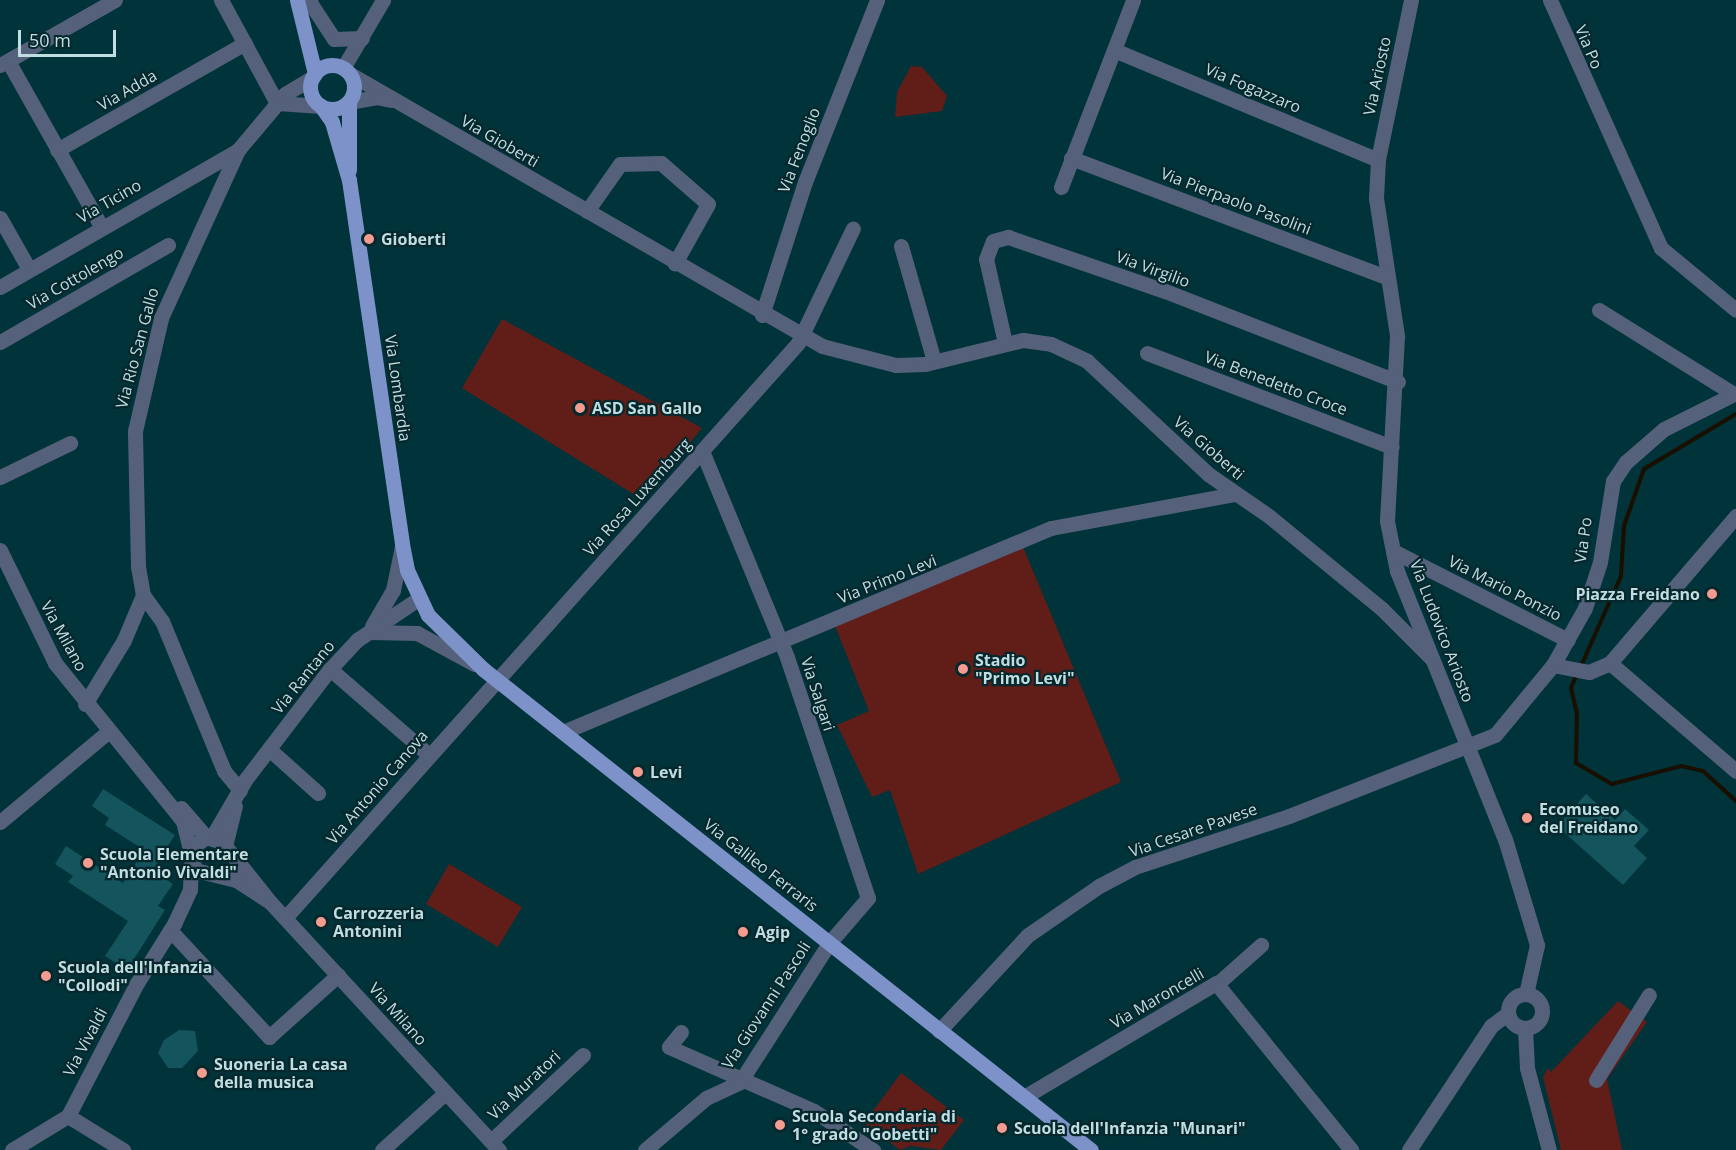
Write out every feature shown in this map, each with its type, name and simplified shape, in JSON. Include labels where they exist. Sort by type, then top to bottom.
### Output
[{"type":"main road","points":[[298,0],[304,17],[314,75],[311,93],[321,106],[338,109],[349,102],[354,90],[343,69],[320,47],[313,24],[304,17]]},
{"type":"main road","points":[[314,75],[343,69]]},
{"type":"main road","name":"Via Lombardia","points":[[349,102],[349,180]]},
{"type":"main road","name":"Via Lombardia","points":[[321,106],[332,122],[349,180],[402,544],[418,599]]},
{"type":"main road","name":"Via Galileo Ferraris","points":[[418,599],[450,641],[483,669],[1091,1150]]},
{"type":"street","points":[[101,226],[4,63],[116,0]]},
{"type":"street","points":[[221,0],[277,103],[321,106]]},
{"type":"street","points":[[298,0],[311,4],[334,39],[362,38]]},
{"type":"street","points":[[343,69],[383,0]]},
{"type":"street","name":"Via Fenoglio","points":[[762,315],[805,182],[877,0]]},
{"type":"street","points":[[1061,187],[1133,0]]},
{"type":"street","name":"Via Ariosto","points":[[1378,160],[1411,0]]},
{"type":"street","name":"Via Po","points":[[1550,0],[1661,248],[1736,310]]},
{"type":"street","name":"Via Adda","points":[[57,150],[245,43]]},
{"type":"street","name":"Via Fogazzaro","points":[[1114,50],[1378,160]]},
{"type":"street","name":"Via Gioberti","points":[[343,69],[762,315],[802,336],[896,365],[934,361],[1005,343],[1051,344],[1088,361],[1234,494],[1270,517],[1364,594],[1432,659]]},
{"type":"street","name":"Via Rio San Gallo","points":[[238,794],[224,771],[162,621],[143,595],[138,566],[135,443],[139,399],[161,318],[180,268],[238,150],[277,103],[314,75]]},
{"type":"street","points":[[349,102],[376,97],[395,101]]},
{"type":"street","name":"Via Ticino","points":[[0,287],[101,226],[238,150]]},
{"type":"street","name":"Via Pierpaolo Pasolini","points":[[1071,158],[1388,278]]},
{"type":"street","name":"Via Ludovico Ariosto","points":[[1378,160],[1376,198],[1388,278],[1395,307],[1398,382],[1387,521],[1393,551],[1432,659],[1505,839],[1538,945],[1526,994]]},
{"type":"street","points":[[587,211],[620,164],[661,163],[708,204],[675,264]]},
{"type":"street","points":[[0,218],[29,270]]},
{"type":"street","points":[[802,336],[853,228]]},
{"type":"street","name":"Via Virgilio","points":[[1005,343],[986,259],[993,241],[1008,237],[1165,291],[1398,382]]},
{"type":"street","name":"Via Cottolengo","points":[[0,342],[168,245]]},
{"type":"street","points":[[901,246],[934,361]]},
{"type":"street","points":[[1599,310],[1735,393]]},
{"type":"street","name":"Via Rosa Luxemburg","points":[[496,679],[702,451],[802,336]]},
{"type":"street","name":"Via Benedetto Croce","points":[[1147,353],[1392,447]]},
{"type":"street","name":"Via Po","points":[[1467,743],[1495,735],[1553,665],[1568,640],[1594,583],[1613,481],[1626,462],[1664,429],[1735,393]]},
{"type":"street","points":[[0,477],[70,443]]},
{"type":"street","name":"Via Salgari","points":[[702,451],[781,642],[868,898],[830,942]]},
{"type":"street","name":"Via Primo Levi","points":[[563,732],[1051,528],[1234,494]]},
{"type":"street","points":[[1553,665],[1579,670],[1610,663],[1736,516]]},
{"type":"street","name":"Via Rantano","points":[[369,632],[393,590],[402,544]]},
{"type":"street","name":"Via Milano","points":[[0,550],[43,643],[86,704],[157,786],[183,821],[191,857],[213,875],[236,880],[270,902]]},
{"type":"street","name":"Via Mario Ponzio","points":[[1393,551],[1568,640]]},
{"type":"street","points":[[86,704],[124,640],[143,595]]},
{"type":"street","name":"Via Rantano","points":[[209,837],[269,749],[330,669],[369,632],[418,599]]},
{"type":"street","points":[[369,632],[417,633],[483,669]]},
{"type":"street","points":[[1610,663],[1736,771]]},
{"type":"street","points":[[330,669],[429,755]]},
{"type":"street","name":"Via Antonio Canova","points":[[285,918],[496,679]]},
{"type":"street","points":[[0,822],[109,731]]},
{"type":"street","name":"Via Cesare Pavese","points":[[939,1031],[1028,935],[1099,886],[1135,867],[1289,816],[1467,743]]},
{"type":"street","points":[[269,749],[318,793]]},
{"type":"street","name":"Via Milano","points":[[157,786],[257,880],[270,902],[495,1145]]},
{"type":"street","points":[[190,816],[206,818],[238,794]]},
{"type":"street","name":"Via Rantano","points":[[226,849],[238,794]]},
{"type":"street","points":[[191,857],[209,837]]},
{"type":"street","points":[[213,875],[225,867],[226,849]]},
{"type":"street","name":"Via Vivaldi","points":[[68,1116],[172,927],[190,889],[191,857]]},
{"type":"street","name":"Via Vivaldi","points":[[172,927],[190,911],[213,875]]},
{"type":"street","points":[[172,927],[269,1037],[338,975]]},
{"type":"street","name":"Via Giovanni Pascoli","points":[[645,1150],[706,1098],[740,1082],[830,942]]},
{"type":"street","points":[[1217,984],[1261,945]]},
{"type":"street","name":"Via Maroncelli","points":[[1024,1097],[1217,984],[1351,1150]]},
{"type":"street","points":[[1408,1150],[1491,1026],[1507,1014],[1510,1002],[1526,994],[1538,1000],[1542,1011],[1537,1023],[1526,1029],[1514,1025],[1507,1014]]},
{"type":"street","points":[[1596,1080],[1649,994]]},
{"type":"street","points":[[1526,1029],[1527,1068],[1548,1150]]},
{"type":"street","points":[[681,1032],[669,1047],[740,1082],[814,1112],[873,1150]]},
{"type":"street","name":"Via Muratori","points":[[495,1145],[583,1055]]},
{"type":"street","points":[[382,1150],[445,1093]]},
{"type":"street","points":[[12,1150],[68,1116],[123,1150]]},
{"type":"shaded area","points":[[911,66],[922,67],[947,96],[942,111],[895,117],[897,92]]},
{"type":"shaded area","name":"ASD San Gallo","points":[[502,319],[702,428],[643,500],[462,388]]},
{"type":"shaded area","name":"Stadio \"Primo Levi\"","points":[[1023,547],[1121,782],[918,874],[890,790],[872,797],[837,725],[869,711],[835,626]]},
{"type":"shaded area","points":[[449,864],[522,907],[498,947],[426,904]]},
{"type":"shaded area","points":[[1618,1001],[1647,1022],[1607,1079],[1622,1150],[1561,1150],[1543,1077],[1548,1068],[1551,1072]]},
{"type":"shaded area","points":[[901,1073],[964,1120],[941,1150],[911,1146],[900,1150],[864,1123]]},
{"type":"building","name":"Scuola Elementare \"Antonio Vivaldi\"","points":[[103,789],[175,835],[152,871],[173,884],[158,906],[165,910],[127,970],[105,956],[128,921],[68,882],[73,876],[55,864],[66,846],[123,883],[136,863],[144,850],[105,825],[109,818],[92,806]]},
{"type":"building","points":[[1586,794],[1615,820],[1625,809],[1649,830],[1634,846],[1647,858],[1623,885],[1557,826]]},
{"type":"building","points":[[179,1030],[195,1031],[198,1051],[182,1068],[168,1068],[158,1053],[164,1040]]},
{"type":"waterway","points":[[1581,666],[1621,576],[1624,526],[1644,469],[1736,414]]},
{"type":"waterway","points":[[1578,672],[1571,688],[1577,714],[1576,763],[1612,784],[1681,766],[1703,771],[1736,801]]},
{"type":"place","name":"Gioberti","points":[[369,239]]},
{"type":"place","name":"ASD San Gallo","points":[[580,408]]},
{"type":"place","name":"Piazza Freidano","points":[[1712,594]]},
{"type":"place","name":"Stadio \"Primo Levi\"","points":[[963,669]]},
{"type":"place","name":"Levi","points":[[638,772]]},
{"type":"place","name":"Ecomuseo del Freidano","points":[[1527,818]]},
{"type":"place","name":"Scuola Elementare \"Antonio Vivaldi\"","points":[[88,863]]},
{"type":"place","name":"Carrozzeria Antonini","points":[[321,922]]},
{"type":"place","name":"Agip","points":[[743,932]]},
{"type":"place","name":"Scuola dell'Infanzia \"Collodi\"","points":[[46,976]]},
{"type":"place","name":"Suoneria La casa della musica","points":[[202,1073]]},
{"type":"place","name":"Scuola Secondaria di 1° grado \"Gobetti\"","points":[[780,1125]]},
{"type":"place","name":"Scuola dell'Infanzia \"Munari\"","points":[[1002,1128]]}]
